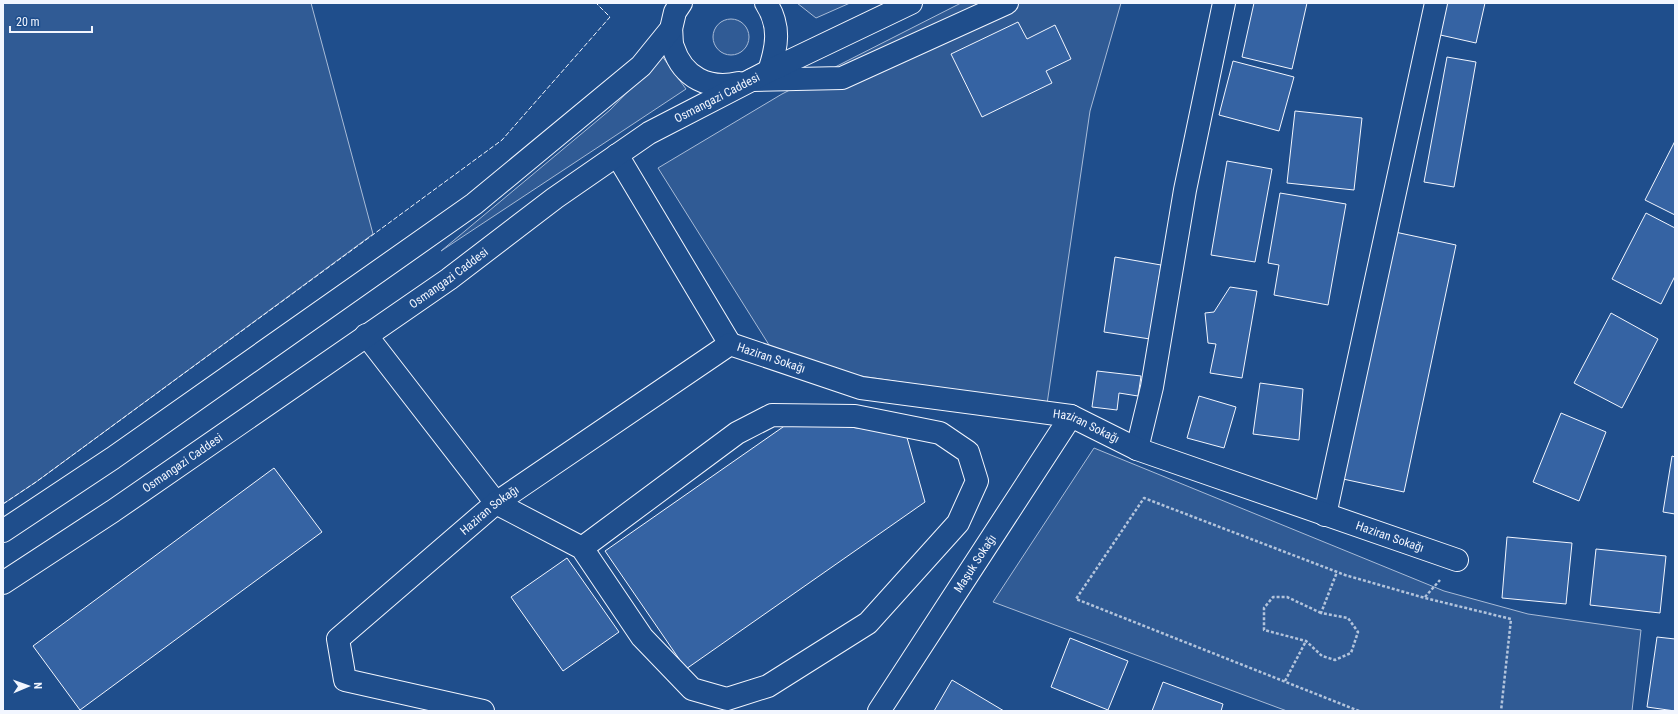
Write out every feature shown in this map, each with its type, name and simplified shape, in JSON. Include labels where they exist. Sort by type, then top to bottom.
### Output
[{"type":"street","points":[[681,3],[675,12],[671,29],[672,46],[679,62],[691,75],[709,84],[726,86],[761,76],[842,78],[1007,3]]},
{"type":"street","points":[[761,76],[776,51],[776,29],[772,12],[766,3]]},
{"type":"street","name":"Osmangazi Caddesi","points":[[3,583],[113,510],[449,280],[555,198],[656,130],[761,76],[911,3]]},
{"type":"street","points":[[1137,449],[1152,387],[1185,190],[1224,3]]},
{"type":"street","points":[[1325,515],[1436,3]]},
{"type":"street","points":[[3,531],[113,458],[474,204],[641,66],[671,29]]},
{"type":"street","points":[[617,155],[730,344]]},
{"type":"street","points":[[366,336],[496,503],[582,548],[642,637],[692,690],[727,699],[768,686],[868,623],[958,523],[977,481],[968,452],[940,433],[855,416],[772,415],[737,432],[582,548]]},
{"type":"street","name":"Haziran Sokağı","points":[[483,711],[346,680],[338,639],[496,503],[730,344],[861,388],[1071,416],[1137,449],[1457,560]]},
{"type":"street","name":"Maşuk Sokağı","points":[[879,711],[1071,416]]},
{"type":"path","points":[[1359,711],[1076,599],[1144,498],[1337,572],[1425,598],[1511,619],[1501,711]]},
{"type":"path","points":[[1321,613],[1337,572]]},
{"type":"path","points":[[1273,597],[1287,597],[1321,613],[1348,618],[1358,632],[1351,653],[1335,660],[1322,656],[1306,641],[1264,630],[1264,608],[1273,597]]},
{"type":"path","points":[[1285,681],[1306,641]]},
{"type":"shaded area","points":[[3,3],[311,3],[373,234],[36,482],[3,504]]},
{"type":"shaded area","points":[[797,3],[850,3],[816,18]]},
{"type":"shaded area","points":[[961,3],[1121,3],[1090,111],[1047,404],[781,364],[658,168],[782,94]]},
{"type":"shaded area","points":[[735,19],[744,24],[748,30],[748,44],[744,50],[735,55],[727,55],[718,50],[714,44],[713,33],[718,24],[724,20]]},
{"type":"shaded area","points":[[662,56],[686,89],[441,251],[610,110]]},
{"type":"shaded area","points":[[1094,448],[1444,591],[1528,614],[1641,630],[1632,711],[1287,711],[993,602]]},
{"type":"building","points":[[1254,3],[1307,3],[1292,69],[1242,57]]},
{"type":"building","points":[[1443,3],[1485,3],[1476,43],[1436,34]]},
{"type":"building","points":[[1018,22],[1027,39],[1055,25],[1071,59],[1046,71],[1052,83],[982,117],[951,54]]},
{"type":"building","points":[[1447,57],[1476,62],[1454,187],[1424,182]]},
{"type":"building","points":[[1233,61],[1294,77],[1279,131],[1219,115]]},
{"type":"building","points":[[1295,111],[1362,118],[1354,190],[1287,183]]},
{"type":"building","points":[[1675,141],[1675,215],[1645,200]]},
{"type":"building","points":[[1227,161],[1272,169],[1255,262],[1211,255]]},
{"type":"building","points":[[1280,193],[1346,204],[1328,305],[1274,295],[1279,265],[1268,263]]},
{"type":"building","points":[[1646,213],[1675,228],[1675,276],[1661,304],[1612,279]]},
{"type":"building","points":[[1395,232],[1456,245],[1404,492],[1343,479]]},
{"type":"building","points":[[1115,257],[1161,265],[1150,339],[1104,332]]},
{"type":"building","points":[[1230,287],[1257,291],[1242,378],[1210,373],[1216,344],[1208,343],[1205,313],[1214,312]]},
{"type":"building","points":[[1611,313],[1658,339],[1622,408],[1574,383]]},
{"type":"building","points":[[1097,371],[1141,376],[1138,396],[1119,393],[1117,410],[1092,407]]},
{"type":"building","points":[[1260,383],[1303,389],[1299,440],[1253,434]]},
{"type":"building","points":[[1199,396],[1236,407],[1224,448],[1187,438]]},
{"type":"building","points":[[1561,413],[1606,432],[1579,501],[1533,482]]},
{"type":"building","points":[[793,420],[906,434],[925,502],[686,669],[605,551]]},
{"type":"building","points":[[1672,456],[1675,457],[1675,514],[1663,512]]},
{"type":"building","points":[[274,468],[322,532],[80,710],[33,646]]},
{"type":"building","points":[[1507,537],[1572,543],[1566,604],[1502,598]]},
{"type":"building","points":[[1596,549],[1666,556],[1660,613],[1590,605]]},
{"type":"building","points":[[567,558],[619,632],[563,671],[511,597]]},
{"type":"building","points":[[1657,637],[1675,639],[1675,711],[1647,707]]},
{"type":"building","points":[[1070,638],[1128,661],[1108,710],[1051,687]]},
{"type":"building","points":[[952,680],[1004,711],[934,711]]},
{"type":"building","points":[[1163,682],[1223,704],[1221,711],[1152,711]]},
{"type":"fence","points":[[3,504],[36,482],[502,140],[610,17],[596,3]]}]
